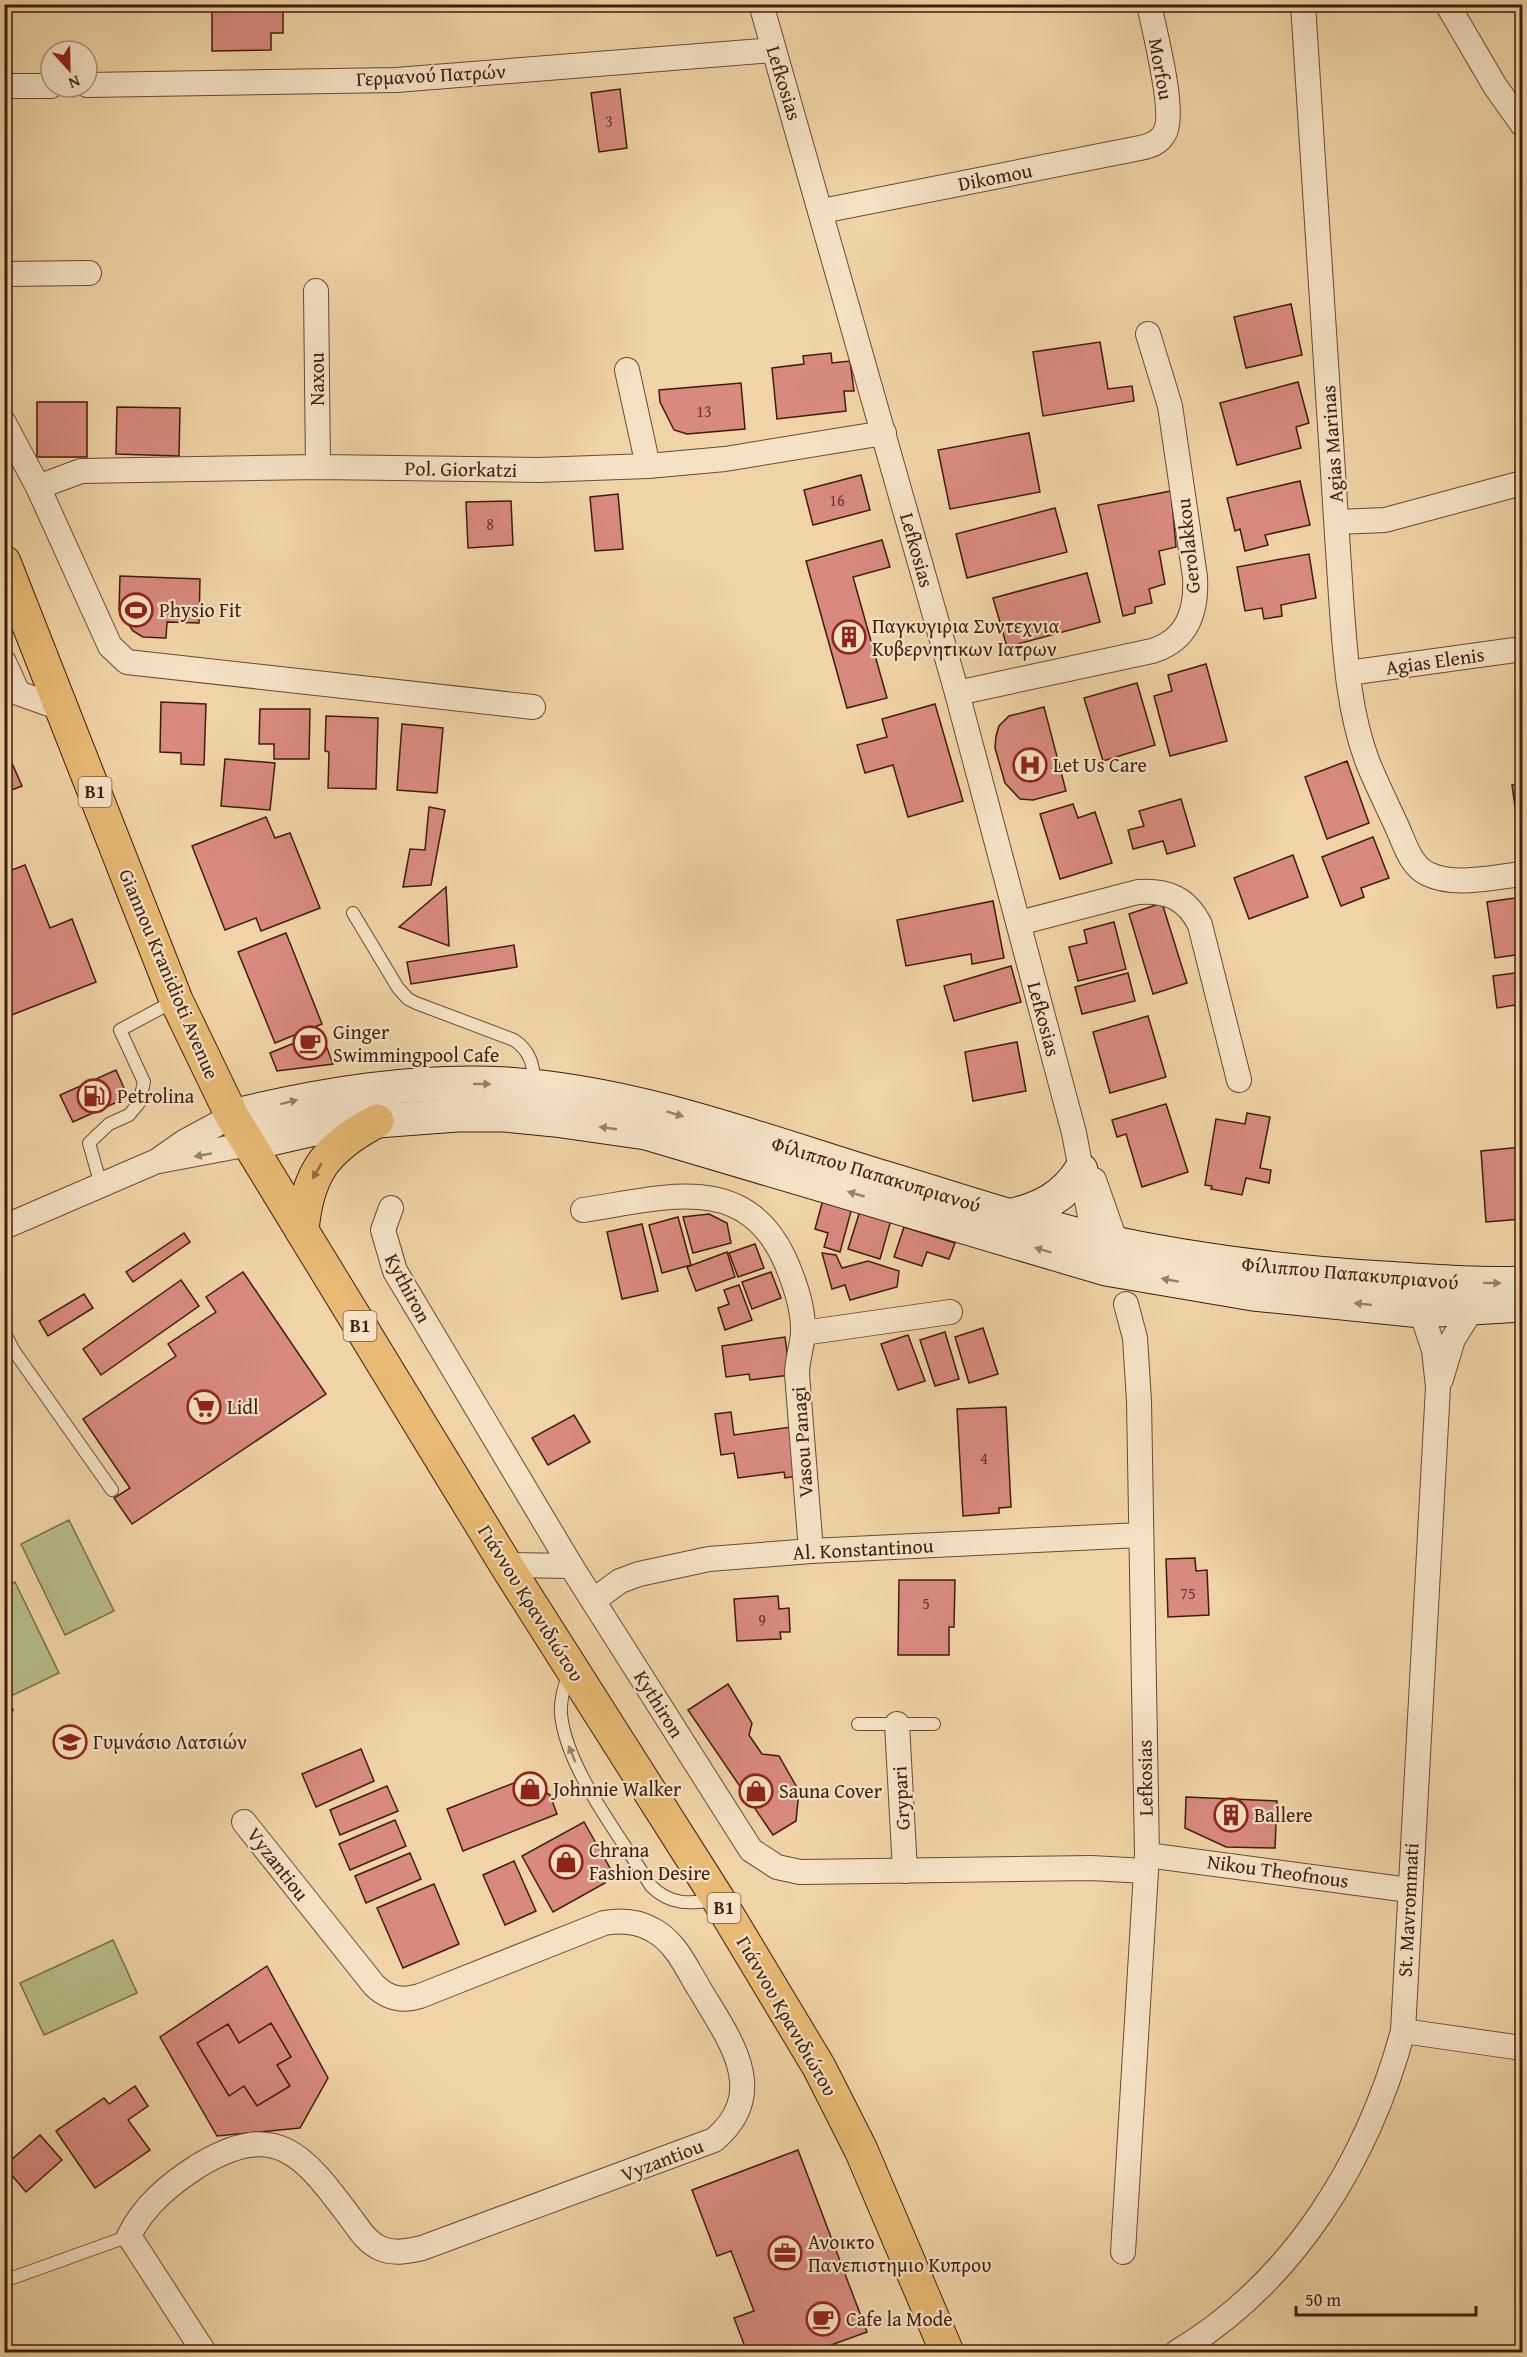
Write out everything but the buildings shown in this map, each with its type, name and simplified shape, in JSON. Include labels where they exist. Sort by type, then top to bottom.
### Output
[{"type":"main road","name":"Giannou Kranidioti Avenue","points":[[4,562],[176,1000],[232,1116],[458,1485]]},
{"type":"main road","name":"Φίλιππου Παπακυπριανού","points":[[232,1116],[298,1100],[364,1089],[452,1084],[536,1088],[652,1107],[1013,1215],[1109,1255],[1255,1269],[1442,1282],[1522,1283]]},
{"type":"main road","name":"Φίλιππου Παπακυπριανού","points":[[249,1144],[310,1130],[377,1120],[457,1115],[505,1115],[646,1133],[1253,1294],[1421,1311],[1522,1305]]},
{"type":"main road","points":[[302,1231],[307,1192],[319,1167],[343,1142],[377,1120]]},
{"type":"main road","points":[[1013,1215],[1031,1211],[1058,1197],[1070,1187],[1081,1170]]},
{"type":"main road","name":"Γιάννου Κρανιδιώτου","points":[[458,1485],[506,1565],[718,1899],[819,2067],[851,2129],[947,2352]]},
{"type":"street","name":"Lefkosias","points":[[761,4],[822,211],[957,693],[1074,1133],[1109,1255]]},
{"type":"street","name":"Morfou","points":[[1149,4],[1168,102],[1168,126],[1164,134]]},
{"type":"street","name":"Agias Marinas","points":[[1303,4],[1338,564],[1348,674],[1355,715],[1368,762],[1408,851],[1419,869],[1441,879],[1454,880],[1522,874]]},
{"type":"street","points":[[1447,4],[1495,86],[1522,124]]},
{"type":"street","name":"Γερμανού Πατρών","points":[[99,85],[396,80],[773,50]]},
{"type":"street","points":[[4,86],[39,86]]},
{"type":"street","name":"Dikomou","points":[[822,211],[1140,148],[1157,141],[1164,134]]},
{"type":"street","points":[[4,274],[89,273]]},
{"type":"street","name":"Naxou","points":[[316,291],[318,467]]},
{"type":"street","name":"Gerolakkou","points":[[957,693],[1162,648],[1177,638],[1190,621],[1195,600],[1195,577],[1170,406],[1148,334]]},
{"type":"street","points":[[627,370],[648,466]]},
{"type":"street","points":[[4,423],[38,488],[110,646],[116,655],[128,662],[533,707]]},
{"type":"street","name":"Pol. Giorkatzi","points":[[38,488],[81,471],[318,467],[538,470],[648,466],[725,459],[884,433]]},
{"type":"street","points":[[1337,522],[1385,520],[1522,483]]},
{"type":"street","name":"Agias Elenis","points":[[1348,674],[1522,649]]},
{"type":"street","points":[[4,662],[18,693],[63,709]]},
{"type":"street","points":[[1019,923],[1138,892],[1153,891],[1176,896],[1194,913],[1200,925],[1239,1080]]},
{"type":"street","points":[[4,1227],[157,1161],[184,1142],[232,1116]]},
{"type":"street","name":"Lefkosias","points":[[1074,1133],[1081,1170],[1109,1255]]},
{"type":"street","points":[[157,1161],[226,1151],[249,1144]]},
{"type":"street","name":"Vasou Panagi","points":[[583,1210],[675,1196],[699,1196],[744,1208],[764,1224],[776,1241],[796,1289],[803,1333],[797,1355],[797,1374],[811,1551]]},
{"type":"street","name":"Kythiron","points":[[391,1208],[383,1230],[386,1249],[395,1271],[571,1566],[751,1850],[767,1862],[794,1871],[1091,1868],[1147,1863]]},
{"type":"street","name":"Lefkosias","points":[[1123,2252],[1147,1863],[1138,1391],[1135,1338],[1126,1304]]},
{"type":"street","name":"St. Mavrommati","points":[[1438,1387],[1453,1340],[1472,1309]]},
{"type":"street","name":"St. Mavrommati","points":[[1177,2352],[1261,2287],[1322,2212],[1364,2142],[1382,2100],[1403,2031],[1438,1387],[1434,1350],[1421,1311]]},
{"type":"street","points":[[803,1333],[950,1312]]},
{"type":"street","name":"Al. Konstantinou","points":[[594,1600],[620,1581],[659,1568],[709,1559],[811,1551],[1140,1535]]},
{"type":"street","points":[[506,1565],[571,1566]]},
{"type":"street","name":"Grypari","points":[[897,1724],[905,1871]]},
{"type":"street","name":"Vyzantiou","points":[[129,2236],[144,2210],[183,2176],[228,2151],[246,2145],[263,2145],[291,2151],[309,2164],[367,2239],[375,2246],[394,2252],[422,2248],[703,2146],[724,2132],[738,2103],[741,2069],[735,2049],[677,1952],[653,1930],[625,1921],[604,1923],[420,1996],[393,1998],[374,1985],[244,1822]]},
{"type":"street","name":"Nikou Theofnous","points":[[1147,1863],[1409,1890]]},
{"type":"street","points":[[1403,2031],[1522,2048]]},
{"type":"street","points":[[129,2236],[204,2352]]},
{"type":"lane","points":[[353,913],[402,994],[416,1003],[514,1040],[523,1046],[533,1064],[536,1088]]},
{"type":"lane","points":[[101,1185],[89,1143],[109,1124],[129,1115],[139,1103],[144,1082],[120,1030],[176,1000]]},
{"type":"lane","points":[[4,1332],[14,1351],[112,1490]]},
{"type":"lane","points":[[571,1668],[563,1690],[561,1712],[572,1755],[579,1771],[651,1886],[675,1902],[718,1899]]},
{"type":"lane","points":[[858,1724],[934,1724]]},
{"type":"lane","points":[[4,2281],[129,2236]]},
{"type":"green space","points":[[69,1520],[114,1611],[65,1635],[21,1544]]},
{"type":"green space","points":[[15,1582],[59,1673],[11,1696],[5,1683],[4,1587]]},
{"type":"green space","points":[[113,1940],[137,1993],[44,2035],[20,1983]]},
{"type":"place","name":"Physio Fit","points":[[136,610]]},
{"type":"place","name":"Παγκυγιρια Συντεχνια Κυβερνητικων Ιατρων","points":[[849,637]]},
{"type":"place","name":"Let Us Care","points":[[1030,765]]},
{"type":"place","name":"Ginger Swimmingpool Cafe","points":[[310,1043]]},
{"type":"place","name":"Petrolina","points":[[94,1096]]},
{"type":"place","name":"Lidl","points":[[204,1407]]},
{"type":"place","name":"Γυμνάσιο Λατσιών","points":[[70,1742]]},
{"type":"place","name":"Johnnie Walker","points":[[530,1789]]},
{"type":"place","name":"Sauna Cover","points":[[756,1791]]},
{"type":"place","name":"Ballere","points":[[1231,1815]]},
{"type":"place","name":"Chrana Fashion Desire","points":[[566,1862]]},
{"type":"place","name":"Ανοικτο Πανεπιστημιο Κυπρου","points":[[785,2253]]},
{"type":"place","name":"Cafe la Mode","points":[[823,2319]]}]
